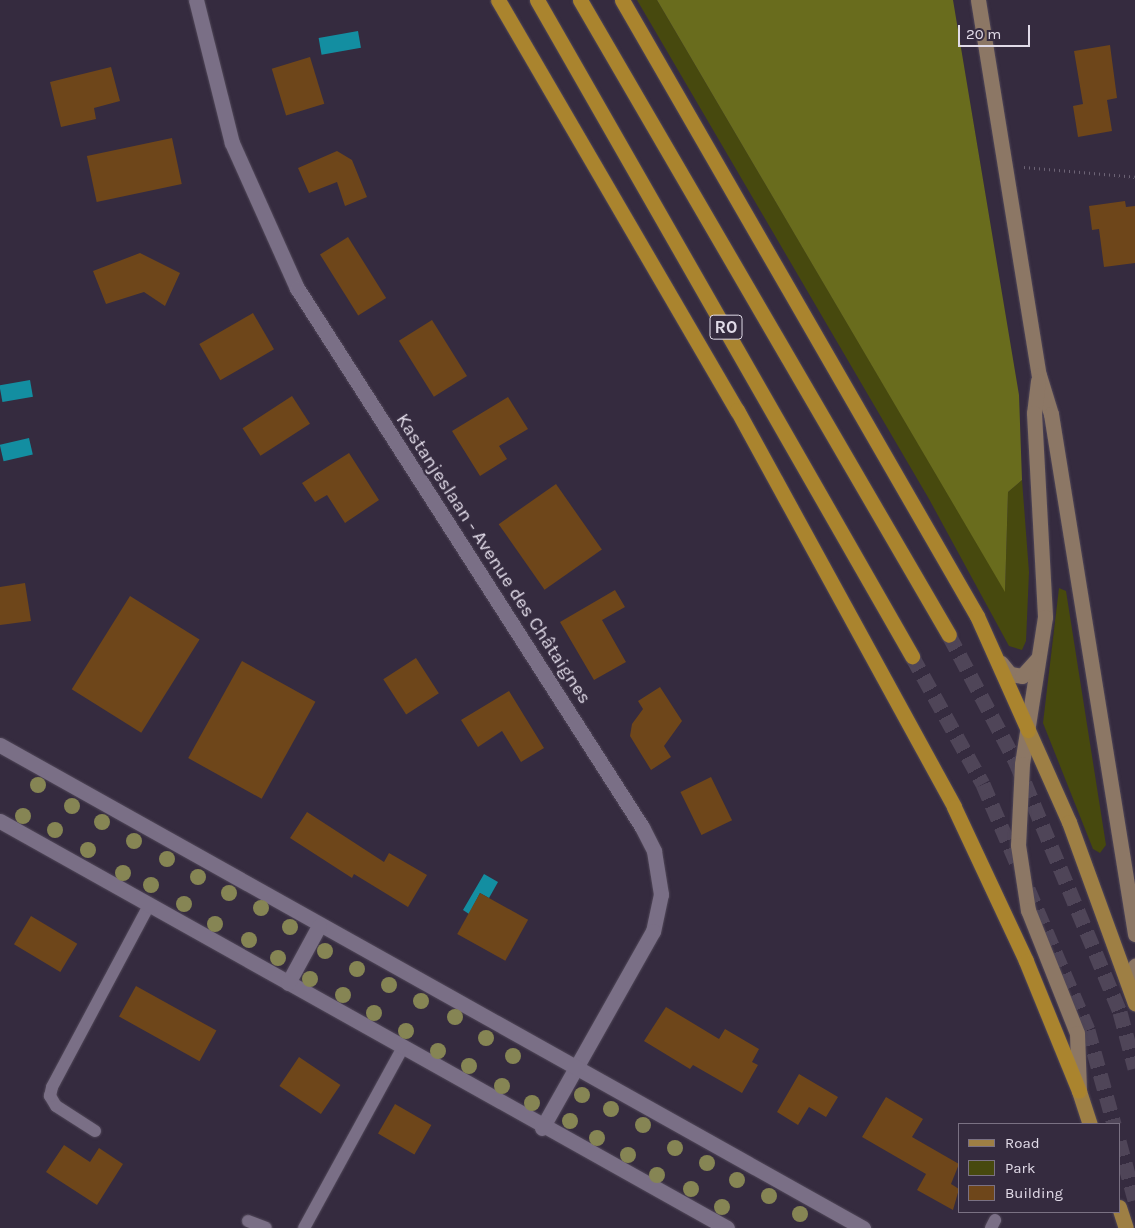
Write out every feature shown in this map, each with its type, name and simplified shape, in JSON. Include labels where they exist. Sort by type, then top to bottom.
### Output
[{"type":"highway","points":[[498,0],[737,410],[954,807],[1026,961],[1079,1091]]},
{"type":"highway","name":"R0","points":[[537,0],[912,656]]},
{"type":"highway","name":"R0","points":[[580,0],[949,635]]},
{"type":"highway","points":[[622,0],[835,366],[1001,663],[1005,682],[1028,730]]},
{"type":"main road","points":[[978,0],[1007,168],[1039,375],[1051,414],[1135,934]]},
{"type":"main road","points":[[1039,375],[1034,413],[1045,617],[1017,819],[1020,876],[1033,925],[1078,1034],[1079,1091],[1090,1123]]},
{"type":"main road","points":[[1001,663],[1010,674],[1022,676],[1030,671],[1039,654]]},
{"type":"main road","points":[[1028,730],[1069,822],[1135,1004]]},
{"type":"main road","points":[[1130,986],[1135,966]]},
{"type":"main road","points":[[1120,1210],[1126,1228]]},
{"type":"street","name":"Kastanjeslaan - Avenue des Châtaignes","points":[[196,0],[232,144],[297,288],[642,828],[654,851],[661,894],[653,931],[542,1128]]},
{"type":"street","points":[[0,745],[319,926],[576,1065],[863,1228]]},
{"type":"street","points":[[0,821],[710,1224],[727,1228]]},
{"type":"street","points":[[288,983],[319,926]]},
{"type":"lane","points":[[95,1131],[56,1106],[50,1096],[52,1087],[149,905]]},
{"type":"lane","points":[[304,1228],[402,1049]]},
{"type":"lane","points":[[248,1220],[266,1228]]},
{"type":"path","points":[[1007,168],[1041,166],[1135,177]]},
{"type":"green space","points":[[637,0],[657,0],[1005,591],[1008,492],[1022,480],[1029,572],[1026,641],[1022,650],[1009,646],[929,499]]},
{"type":"green space","points":[[1059,588],[1066,591],[1106,845],[1100,853],[1093,849],[1043,723]]},
{"type":"shaded area","points":[[657,0],[953,0],[1019,395],[1022,480],[1008,492],[1005,592]]},
{"type":"water","points":[[358,31],[361,48],[322,55],[319,38]]},
{"type":"water","points":[[30,380],[33,397],[2,402],[0,385]]},
{"type":"water","points":[[29,438],[33,455],[4,461],[0,445]]},
{"type":"water","points":[[484,874],[498,882],[489,898],[480,893],[469,914],[463,910]]},
{"type":"building","points":[[1110,45],[1117,98],[1107,100],[1112,131],[1078,137],[1073,106],[1083,104],[1074,51]]},
{"type":"building","points":[[310,57],[324,104],[286,116],[272,69]]},
{"type":"building","points":[[111,67],[120,101],[94,108],[96,119],[61,127],[50,82]]},
{"type":"building","points":[[172,138],[182,184],[97,202],[87,156]]},
{"type":"building","points":[[337,151],[352,160],[367,197],[345,206],[337,182],[309,193],[298,168]]},
{"type":"building","points":[[1125,201],[1126,207],[1135,206],[1135,263],[1104,267],[1099,229],[1092,230],[1089,206]]},
{"type":"building","points":[[348,237],[386,298],[358,316],[320,254]]},
{"type":"building","points":[[140,253],[180,273],[165,306],[144,292],[106,304],[93,271]]},
{"type":"building","points":[[253,313],[274,349],[220,380],[199,344]]},
{"type":"building","points":[[432,320],[467,376],[434,397],[399,341]]},
{"type":"building","points":[[292,396],[310,424],[260,456],[243,428]]},
{"type":"building","points":[[508,397],[528,429],[499,446],[507,459],[480,476],[452,431]]},
{"type":"building","points":[[349,453],[379,500],[345,523],[327,495],[315,502],[302,483]]},
{"type":"building","points":[[556,484],[602,550],[545,590],[499,524]]},
{"type":"building","points":[[25,583],[31,621],[0,625],[0,587]]},
{"type":"building","points":[[615,590],[625,607],[602,620],[626,662],[594,680],[560,622]]},
{"type":"building","points":[[130,596],[200,639],[141,733],[72,689]]},
{"type":"building","points":[[416,658],[439,693],[406,714],[383,679]]},
{"type":"building","points":[[242,661],[315,702],[262,799],[188,758]]},
{"type":"building","points":[[660,687],[682,721],[664,746],[671,757],[651,770],[630,736],[632,724],[643,709],[638,701]]},
{"type":"building","points":[[509,691],[544,748],[521,762],[502,731],[478,747],[461,720]]},
{"type":"building","points":[[711,777],[732,820],[701,835],[680,792]]},
{"type":"building","points":[[307,812],[384,862],[389,853],[427,875],[408,907],[354,874],[352,878],[290,838]]},
{"type":"building","points":[[480,893],[528,920],[505,961],[457,934]]},
{"type":"building","points":[[31,916],[77,944],[60,972],[14,944]]},
{"type":"building","points":[[136,986],[216,1031],[199,1061],[119,1017]]},
{"type":"building","points":[[666,1007],[719,1039],[725,1029],[759,1049],[752,1062],[758,1065],[742,1093],[693,1065],[690,1069],[644,1041]]},
{"type":"building","points":[[299,1057],[340,1085],[321,1114],[279,1086]]},
{"type":"building","points":[[799,1074],[838,1097],[826,1117],[809,1107],[798,1125],[777,1112]]},
{"type":"building","points":[[886,1097],[923,1119],[912,1137],[958,1163],[951,1184],[958,1188],[953,1210],[917,1190],[926,1174],[862,1137]]},
{"type":"building","points":[[395,1104],[431,1125],[414,1154],[378,1133]]},
{"type":"building","points":[[64,1145],[90,1162],[99,1148],[123,1164],[97,1205],[46,1172]]},
{"type":"tunnel","points":[[949,635],[1016,762],[1120,1012],[1135,1068]]},
{"type":"tunnel","points":[[912,656],[983,784],[1019,868]]},
{"type":"tunnel","points":[[1028,889],[1088,1030],[1114,1123]]},
{"type":"tunnel","points":[[1120,1145],[1135,1200]]}]
